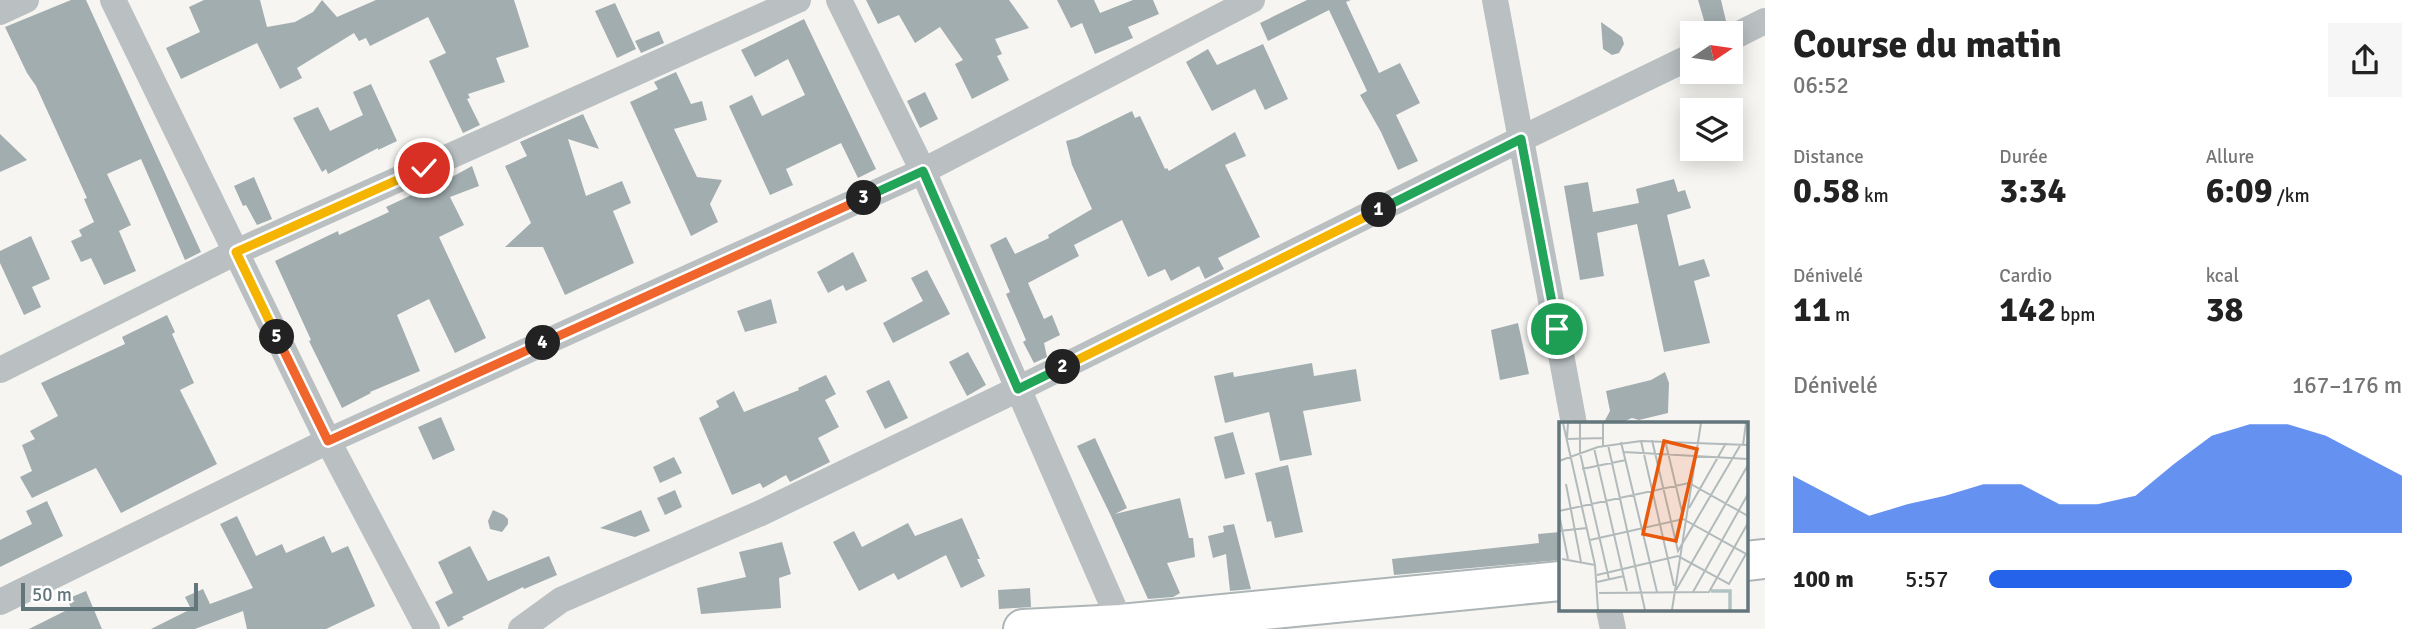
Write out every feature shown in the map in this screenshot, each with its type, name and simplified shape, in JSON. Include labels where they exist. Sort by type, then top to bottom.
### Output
[{"type":"main road","points":[[1023,629],[1121,627],[1559,581]]},
{"type":"street","points":[[0,12],[26,0]]},
{"type":"street","points":[[113,0],[328,441],[427,629]]},
{"type":"street","points":[[0,370],[236,252],[799,0]]},
{"type":"street","points":[[839,0],[923,171],[1121,627]]},
{"type":"street","points":[[0,601],[328,441],[923,171],[1252,0]]},
{"type":"street","points":[[1494,0],[1574,422]]},
{"type":"street","points":[[1743,32],[1765,21]]},
{"type":"street","points":[[521,629],[561,600],[761,513],[1680,63]]},
{"type":"building","points":[[71,0],[86,0],[201,252],[185,260],[141,159],[107,174],[131,225],[119,231],[136,271],[104,285],[91,258],[81,262],[71,241],[82,236],[79,230],[94,222],[84,199],[87,198],[36,86],[5,27]]},
{"type":"building","points":[[204,0],[260,0],[267,27],[295,22],[313,12],[322,0],[337,17],[376,0],[514,0],[529,47],[496,58],[505,82],[468,94],[470,98],[467,99],[480,125],[463,133],[429,61],[446,53],[428,17],[370,46],[366,38],[359,41],[354,33],[297,68],[302,78],[280,89],[257,43],[181,79],[166,48],[200,32],[189,7]]},
{"type":"building","points":[[866,0],[1009,0],[1029,28],[995,39],[1002,54],[997,56],[1009,80],[972,99],[955,64],[963,60],[940,27],[915,43],[899,15],[878,24]]},
{"type":"building","points":[[1057,0],[1094,0],[1100,13],[1133,0],[1153,0],[1159,14],[1128,27],[1133,38],[1095,54],[1082,23],[1071,28]]},
{"type":"building","points":[[1307,0],[1351,0],[1346,2],[1379,73],[1400,63],[1420,103],[1396,115],[1418,161],[1398,170],[1360,95],[1367,91],[1329,10],[1268,41],[1260,23]]},
{"type":"building","points":[[1698,0],[1721,0],[1726,21],[1704,21]]},
{"type":"building","points":[[615,3],[636,49],[617,58],[595,11]]},
{"type":"building","points":[[804,19],[876,169],[858,178],[841,143],[786,169],[793,185],[770,195],[729,106],[752,95],[762,116],[805,95],[788,59],[755,77],[741,50]]},
{"type":"building","points":[[1601,22],[1622,37],[1624,44],[1619,53],[1612,55],[1603,49]]},
{"type":"building","points":[[659,31],[664,43],[641,53],[635,41]]},
{"type":"building","points":[[1263,44],[1288,99],[1265,110],[1255,89],[1212,111],[1186,62],[1208,49],[1217,65]]},
{"type":"building","points":[[676,72],[691,104],[702,101],[707,120],[674,129],[697,177],[722,180],[710,204],[718,222],[691,236],[630,102],[658,89],[654,82]]},
{"type":"building","points":[[371,84],[397,141],[328,174],[326,169],[322,172],[293,118],[318,107],[330,131],[363,115],[353,92]]},
{"type":"building","points":[[925,92],[938,119],[920,128],[907,101]]},
{"type":"building","points":[[1132,111],[1135,118],[1140,116],[1165,169],[1169,171],[1235,132],[1246,156],[1225,165],[1260,237],[1218,258],[1224,269],[1205,279],[1199,266],[1171,281],[1165,269],[1148,277],[1122,220],[1074,245],[1079,256],[1028,283],[1044,319],[1052,315],[1060,335],[1044,343],[1047,357],[1034,363],[1023,342],[1026,340],[1006,294],[1010,292],[990,245],[1006,237],[1015,254],[1049,238],[1048,235],[1092,209],[1072,165],[1066,141]]},
{"type":"building","points":[[583,114],[599,149],[568,139],[586,196],[622,181],[631,203],[613,211],[634,263],[565,295],[543,247],[505,247],[531,223],[505,166],[527,156],[520,142]]},
{"type":"building","points":[[0,134],[27,160],[0,172]]},
{"type":"building","points":[[472,166],[479,186],[450,197],[464,225],[439,237],[486,338],[455,353],[429,299],[397,315],[420,371],[370,392],[342,408],[309,341],[311,340],[275,261],[338,231],[339,235],[389,212],[386,207],[418,192],[419,195]]},
{"type":"building","points":[[254,177],[272,219],[257,225],[246,205],[243,206],[234,186]]},
{"type":"building","points":[[1674,179],[1678,192],[1685,190],[1691,208],[1667,215],[1679,266],[1704,259],[1710,276],[1694,281],[1710,343],[1664,352],[1637,224],[1597,233],[1604,276],[1580,280],[1564,186],[1588,182],[1593,212],[1639,203],[1636,189]]},
{"type":"building","points":[[31,236],[50,279],[32,287],[41,307],[24,315],[0,263],[0,251]]},
{"type":"building","points":[[853,252],[867,281],[846,291],[843,285],[828,293],[817,272]]},
{"type":"building","points":[[927,270],[950,314],[893,343],[883,323],[923,301],[911,278]]},
{"type":"building","points":[[771,299],[777,323],[745,332],[737,311]]},
{"type":"building","points":[[167,315],[175,332],[172,334],[194,383],[180,390],[217,464],[121,513],[96,468],[32,498],[20,477],[32,471],[22,445],[35,439],[30,431],[58,416],[41,383],[125,344],[122,337]]},
{"type":"building","points":[[1518,323],[1529,374],[1500,380],[1491,330]]},
{"type":"building","points":[[968,352],[986,385],[967,396],[949,362]]},
{"type":"building","points":[[1312,363],[1314,376],[1356,369],[1361,401],[1303,411],[1312,455],[1280,461],[1269,412],[1225,423],[1214,376],[1233,372],[1234,377]]},
{"type":"building","points":[[1665,372],[1669,383],[1668,413],[1639,420],[1632,418],[1623,422],[1604,422],[1610,411],[1606,391],[1651,380]]},
{"type":"building","points":[[826,375],[836,394],[825,400],[839,427],[818,438],[830,462],[790,482],[786,475],[763,488],[760,483],[732,495],[699,418],[719,407],[716,401],[734,391],[744,412],[799,390],[798,388]]},
{"type":"building","points":[[889,380],[908,418],[885,429],[866,391]]},
{"type":"building","points":[[441,417],[455,450],[433,460],[418,427]]},
{"type":"building","points":[[1233,432],[1245,474],[1225,479],[1214,437]]},
{"type":"building","points":[[1095,438],[1127,508],[1115,514],[1180,498],[1189,538],[1193,538],[1195,557],[1167,563],[1180,593],[1173,597],[1148,599],[1077,446]]},
{"type":"building","points":[[674,457],[682,473],[660,483],[653,467]]},
{"type":"building","points":[[1288,465],[1303,532],[1275,538],[1271,521],[1267,522],[1255,473]]},
{"type":"building","points":[[675,490],[682,507],[665,515],[657,498]]},
{"type":"building","points":[[47,501],[63,536],[0,567],[0,540],[32,524],[26,511]]},
{"type":"building","points":[[493,510],[508,519],[502,532],[490,529],[488,521]]},
{"type":"building","points":[[641,510],[650,531],[635,537],[600,528]]},
{"type":"building","points":[[237,516],[256,556],[282,544],[286,553],[324,536],[332,553],[348,546],[375,606],[326,629],[247,629],[243,611],[195,629],[151,629],[191,609],[185,597],[203,589],[210,604],[253,588],[220,524]]},
{"type":"building","points":[[962,518],[985,576],[961,588],[946,555],[898,580],[894,573],[859,591],[833,542],[854,531],[862,547],[908,523],[915,536]]},
{"type":"building","points":[[1234,524],[1251,589],[1230,591],[1226,554],[1213,558],[1208,536],[1224,532],[1223,526]]},
{"type":"building","points":[[1559,532],[1559,560],[1394,575],[1392,559],[1539,543],[1538,534]]},
{"type":"building","points":[[782,542],[791,574],[779,578],[781,608],[701,614],[697,588],[746,577],[739,552]]},
{"type":"building","points":[[470,546],[488,581],[549,556],[557,575],[524,589],[523,587],[462,617],[464,619],[448,627],[435,602],[453,593],[438,562]]},
{"type":"building","points":[[1030,588],[1031,607],[999,609],[998,590]]},
{"type":"building","points":[[86,591],[102,629],[29,629],[71,608],[67,599]]},
{"type":"route","points":[[424,168],[236,252],[328,441],[923,171],[1018,389],[1521,139],[1557,329]]}]
